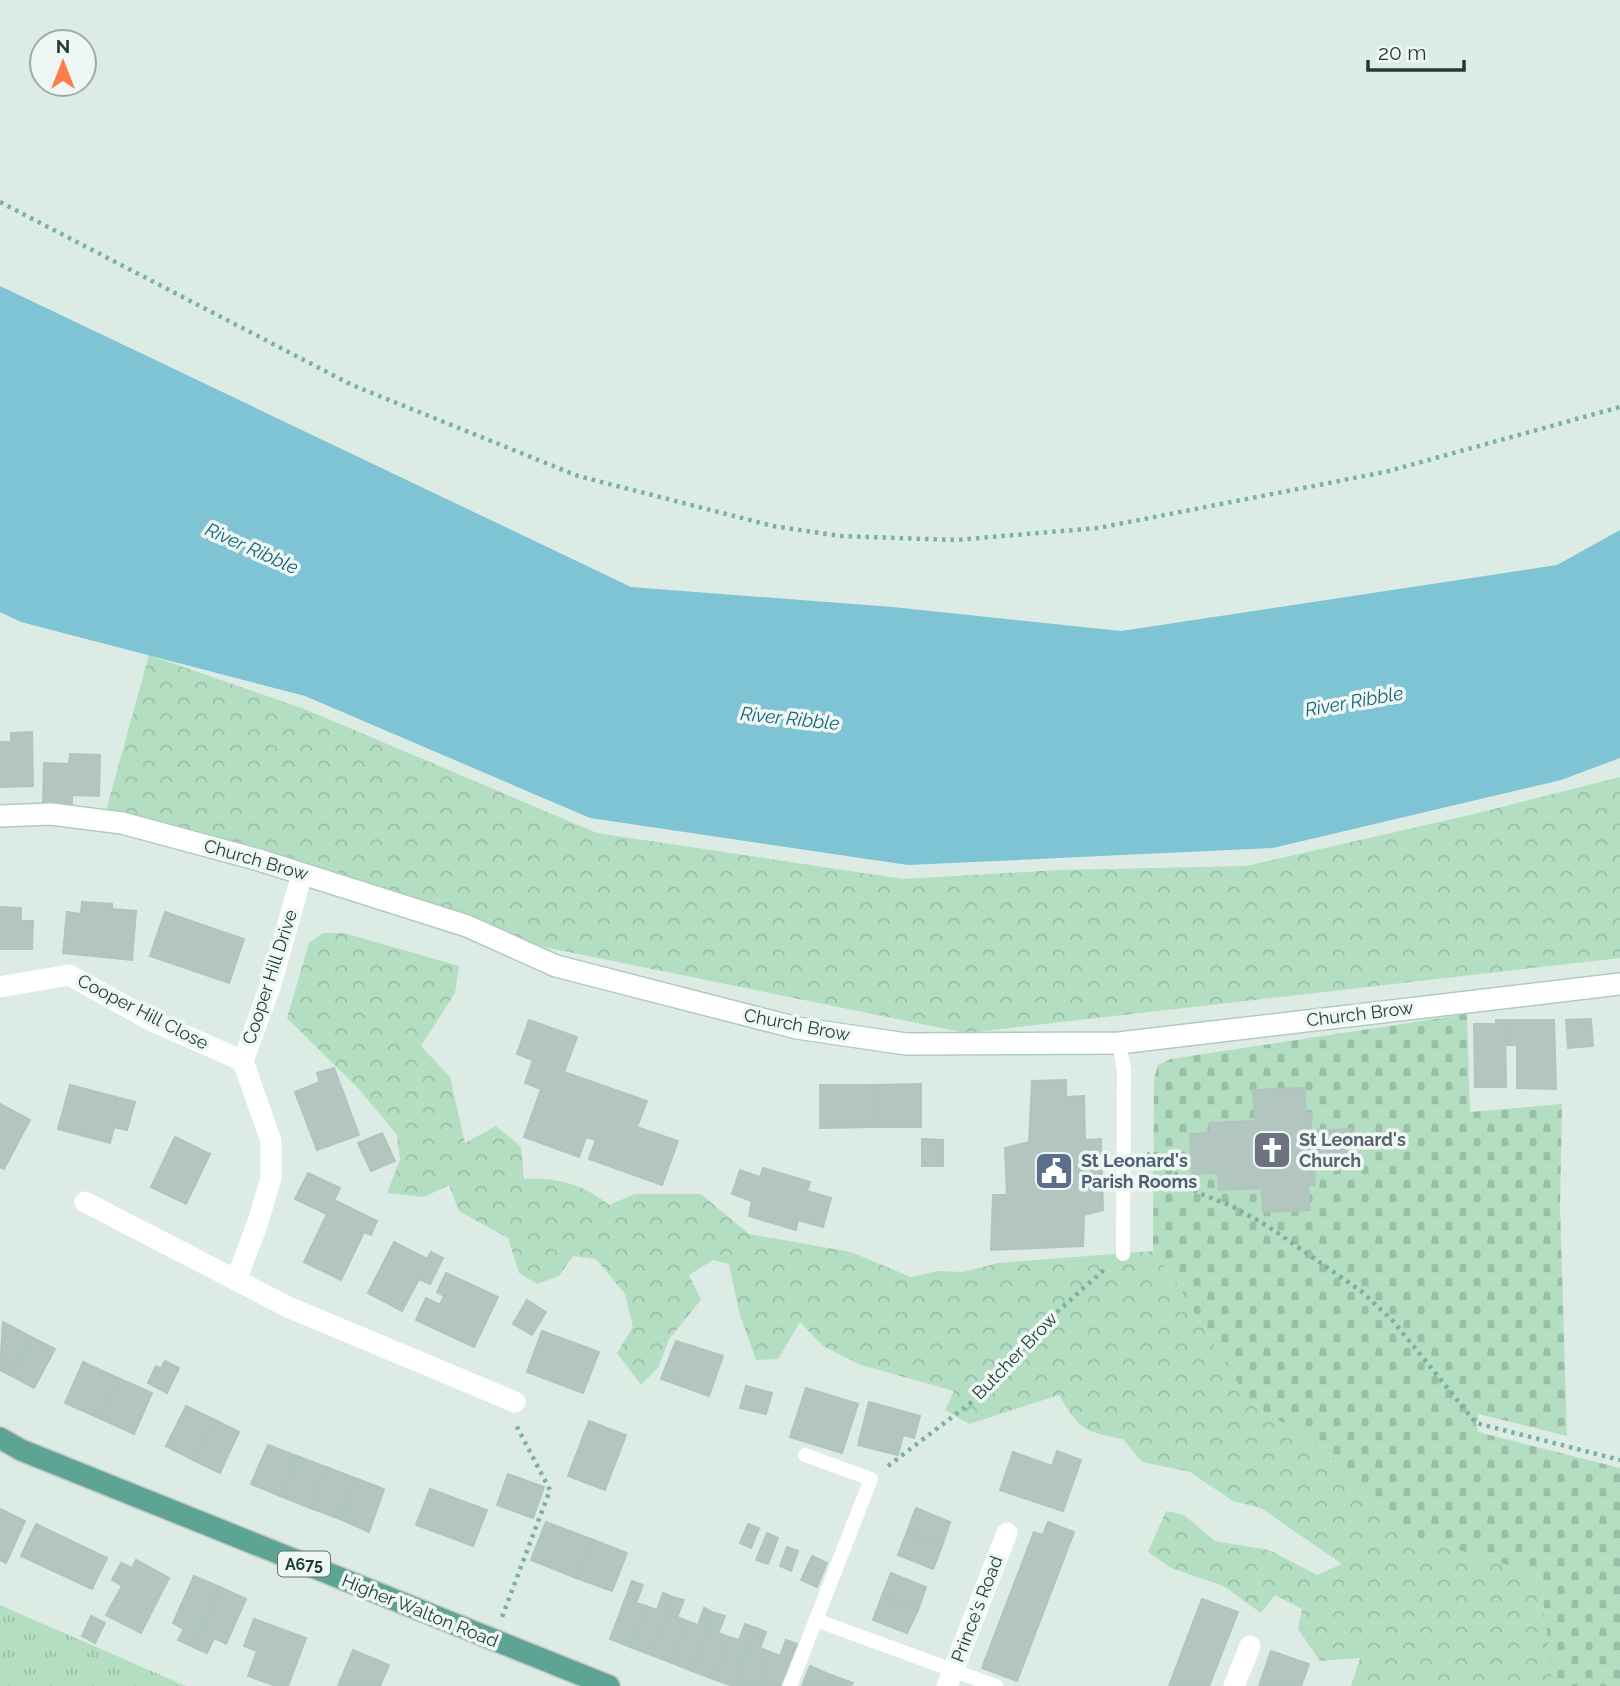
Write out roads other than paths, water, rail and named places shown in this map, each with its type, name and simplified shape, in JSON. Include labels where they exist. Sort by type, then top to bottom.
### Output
[{"type":"main road","name":"Church Brow","points":[[0,816],[51,814],[122,823],[302,874],[467,926],[556,966],[797,1028],[906,1044],[1119,1042],[1620,984]]},
{"type":"main road","name":"Cooper Hill Drive","points":[[236,1280],[271,1178],[271,1141],[243,1061],[271,984],[302,874]]},
{"type":"main road","name":"Cooper Hill Close","points":[[0,987],[69,975],[152,1021],[243,1061]]},
{"type":"main road","points":[[85,1202],[288,1307],[514,1402]]},
{"type":"main road","name":"Higher Walton Road","points":[[0,1438],[21,1450],[609,1686]]},
{"type":"main road","name":"Prince's Road","points":[[950,1678],[1007,1533]]},
{"type":"main road","points":[[1234,1686],[1250,1646]]},
{"type":"lane","points":[[1119,1042],[1124,1070],[1123,1254]]},
{"type":"lane","points":[[790,1686],[870,1479],[805,1455]]},
{"type":"lane","points":[[816,1620],[950,1678],[996,1686]]},
{"type":"water","name":"River Ribble","points":[[0,286],[631,587],[893,607],[1121,631],[1557,565],[1620,530],[1620,758],[1561,780],[1273,848],[908,865],[590,818],[305,696],[21,622],[0,612]]},
{"type":"place","name":"St Leonard's Church","points":[[1272,1150]]},
{"type":"place","name":"St Leonard's Parish Rooms","points":[[1054,1171]]}]
